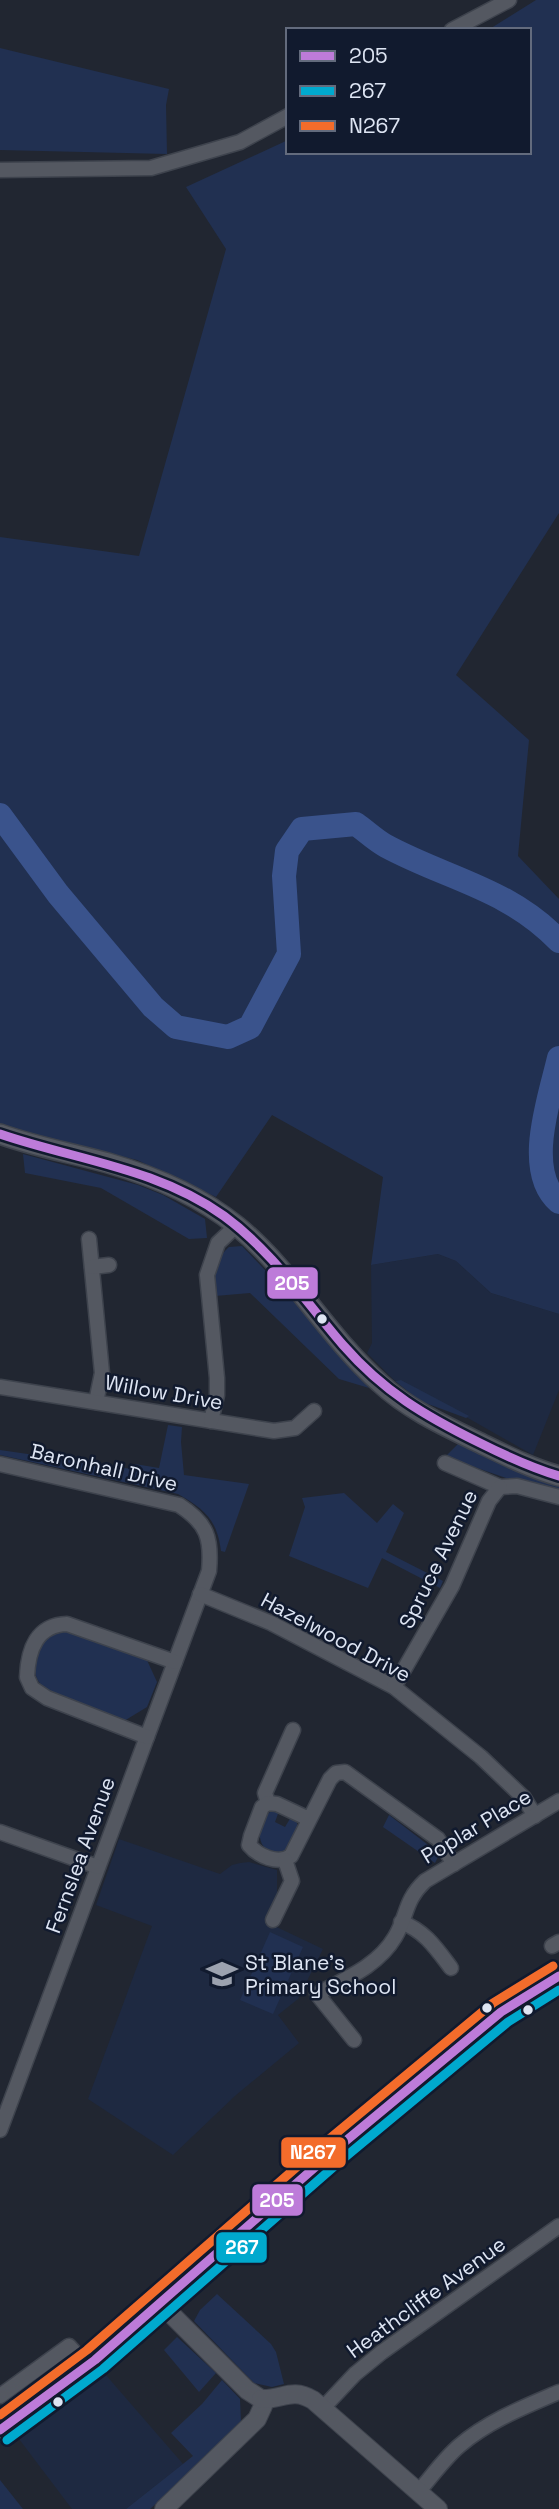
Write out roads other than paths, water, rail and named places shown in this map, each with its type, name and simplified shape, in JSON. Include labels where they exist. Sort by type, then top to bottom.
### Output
[{"type":"main road","points":[[0,1135],[54,1152],[108,1163],[155,1179],[202,1202],[236,1226],[265,1253],[354,1356],[393,1394],[433,1420],[534,1469],[559,1476]]},
{"type":"main road","points":[[0,2430],[87,2366],[416,2081],[501,2012],[559,1976]]},
{"type":"street","points":[[456,28],[509,0]]},
{"type":"street","points":[[0,170],[151,168],[240,142],[286,117]]},
{"type":"street","points":[[212,1421],[217,1378],[207,1275],[218,1243],[236,1226]]},
{"type":"street","points":[[89,1239],[102,1373],[96,1402]]},
{"type":"street","points":[[92,1267],[109,1265]]},
{"type":"street","name":"Willow Drive","points":[[0,1387],[297,1435],[314,1411]]},
{"type":"street","points":[[445,1463],[500,1487],[517,1486],[559,1497]]},
{"type":"street","name":"Baronhall Drive","points":[[0,1464],[164,1500],[183,1508],[199,1521],[209,1538],[209,1571],[200,1594]]},
{"type":"street","name":"Spruce Avenue","points":[[394,1687],[452,1586],[489,1501],[500,1487]]},
{"type":"street","name":"Fernslea Avenue","points":[[0,2130],[200,1594]]},
{"type":"street","name":"Hazelwood Drive","points":[[200,1594],[271,1623],[394,1687],[481,1757],[524,1798],[535,1816]]},
{"type":"street","points":[[147,1737],[39,1694],[27,1677],[31,1651],[44,1629],[56,1624],[68,1624],[174,1662]]},
{"type":"street","points":[[268,1803],[265,1793],[293,1730]]},
{"type":"street","points":[[309,1819],[277,1804],[268,1803],[262,1807],[250,1844],[255,1852],[275,1860],[285,1860],[290,1856],[330,1779],[336,1773],[345,1772],[438,1839],[454,1864]]},
{"type":"street","name":"Poplar Place","points":[[354,2040],[317,1994],[366,1968],[380,1956],[394,1938],[412,1893],[425,1881],[559,1801]]},
{"type":"street","points":[[0,1832],[98,1867]]},
{"type":"street","points":[[273,1920],[292,1881],[285,1860]]},
{"type":"street","points":[[401,1922],[415,1927],[432,1941],[451,1968]]},
{"type":"street","name":"Heathcliffe Avenue","points":[[323,2408],[355,2374],[382,2352],[559,2226]]},
{"type":"street","points":[[160,2303],[247,2390],[261,2399],[296,2393],[306,2396],[438,2509]]},
{"type":"street","points":[[0,2396],[69,2346],[87,2366]]},
{"type":"street","points":[[419,2491],[449,2456],[473,2436],[505,2416],[559,2392]]},
{"type":"street","points":[[164,2509],[257,2419],[263,2406],[261,2399]]},
{"type":"waterway","points":[[0,815],[58,894],[153,1007],[176,1027],[228,1037],[250,1027],[289,954],[284,876],[287,851],[302,829],[356,824],[386,846],[519,908],[559,941]]},
{"type":"waterway","points":[[559,1058],[542,1133],[541,1153],[548,1189],[559,1202]]},
{"type":"place","name":"St Blane's Primary School","points":[[222,1974]]}]
